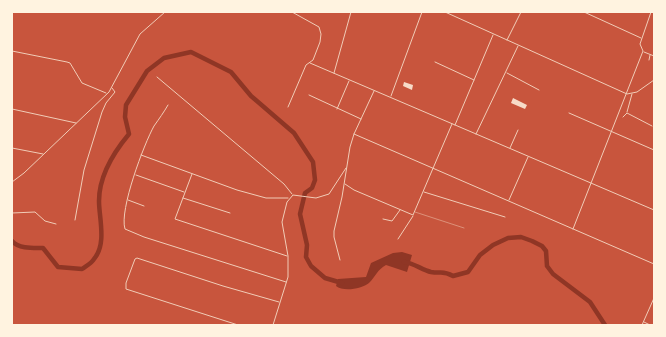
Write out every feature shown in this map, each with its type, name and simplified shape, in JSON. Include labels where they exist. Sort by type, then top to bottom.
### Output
[{"type":"street","points":[[12,182],[44,154],[107,94],[112,88],[140,34],[165,12]]},
{"type":"street","points":[[288,107],[306,66],[313,60],[321,34],[319,27],[292,12]]},
{"type":"street","points":[[334,74],[351,12]]},
{"type":"street","points":[[390,97],[422,12]]},
{"type":"street","points":[[445,12],[627,94],[632,94],[654,80]]},
{"type":"street","points":[[507,40],[521,12]]},
{"type":"street","points":[[584,12],[641,38]]},
{"type":"street","points":[[651,12],[641,38],[640,47],[650,55],[654,56]]},
{"type":"street","points":[[12,29],[12,38]]},
{"type":"street","points":[[455,125],[493,34]]},
{"type":"street","points":[[476,134],[518,46]]},
{"type":"street","points":[[12,51],[68,62],[82,83],[107,94]]},
{"type":"street","points":[[573,228],[644,51]]},
{"type":"street","points":[[649,60],[650,55]]},
{"type":"street","points":[[435,62],[474,80]]},
{"type":"street","points":[[310,63],[654,210]]},
{"type":"street","points":[[506,73],[538,90]]},
{"type":"street","points":[[157,77],[284,184],[293,195]]},
{"type":"street","points":[[337,110],[349,80]]},
{"type":"street","points":[[75,220],[84,170],[103,109],[115,92],[112,88]]},
{"type":"street","points":[[340,260],[334,232],[345,183],[346,168],[354,134],[374,91]]},
{"type":"street","points":[[623,117],[627,113],[632,94]]},
{"type":"street","points":[[309,95],[337,110],[361,119]]},
{"type":"street","points":[[168,105],[154,126],[141,155],[127,200],[123,222],[125,229],[286,282]]},
{"type":"street","points":[[12,109],[77,123]]},
{"type":"street","points":[[569,113],[613,130],[654,150]]},
{"type":"street","points":[[627,113],[652,126]]},
{"type":"street","points":[[398,239],[415,212],[452,124]]},
{"type":"street","points":[[510,149],[518,130]]},
{"type":"street","points":[[354,134],[654,264]]},
{"type":"street","points":[[12,148],[44,154]]},
{"type":"street","points":[[141,155],[192,174],[266,198],[288,198],[293,195],[310,198],[323,197],[329,194],[346,168]]},
{"type":"street","points":[[509,201],[528,156]]},
{"type":"street","points":[[136,174],[185,192]]},
{"type":"street","points":[[192,174],[174,219],[288,256]]},
{"type":"street","points":[[345,183],[354,190],[413,215]]},
{"type":"street","points":[[424,192],[505,217]]},
{"type":"street","points":[[183,197],[230,213]]},
{"type":"street","points":[[273,325],[288,277],[288,256],[282,222],[288,198]]},
{"type":"street","points":[[127,200],[144,206]]},
{"type":"street","points":[[383,219],[392,221],[400,210]]},
{"type":"street","points":[[12,213],[35,212],[46,221],[56,224]]},
{"type":"street","points":[[238,325],[126,289],[126,283],[132,265],[137,258],[223,286],[279,302]]},
{"type":"street","points":[[642,325],[654,298]]},
{"type":"street","points":[[643,322],[650,325]]},
{"type":"lane","points":[[415,212],[464,228]]},
{"type":"shaded area","points":[[402,252],[412,255],[407,272],[386,265],[369,283],[362,287],[343,289],[336,286],[338,279],[366,277],[371,263],[393,253]]},
{"type":"building","points":[[404,82],[413,85],[412,90],[403,86]]},
{"type":"building","points":[[513,98],[527,105],[525,109],[511,103]]},
{"type":"waterway","points":[[12,241],[22,247],[43,248],[58,267],[82,269],[92,262],[98,253],[101,239],[99,201],[102,183],[108,165],[129,134],[125,117],[126,105],[147,71],[164,58],[191,52],[231,72],[251,96],[294,133],[313,162],[315,180],[312,188],[305,193],[300,214],[307,245],[306,257],[311,266],[325,278],[342,283]]},
{"type":"waterway","points":[[404,262],[424,270],[453,276],[468,272],[480,255],[493,245],[508,238],[521,237],[542,246],[546,251],[547,266],[553,274],[590,302],[605,325]]}]
